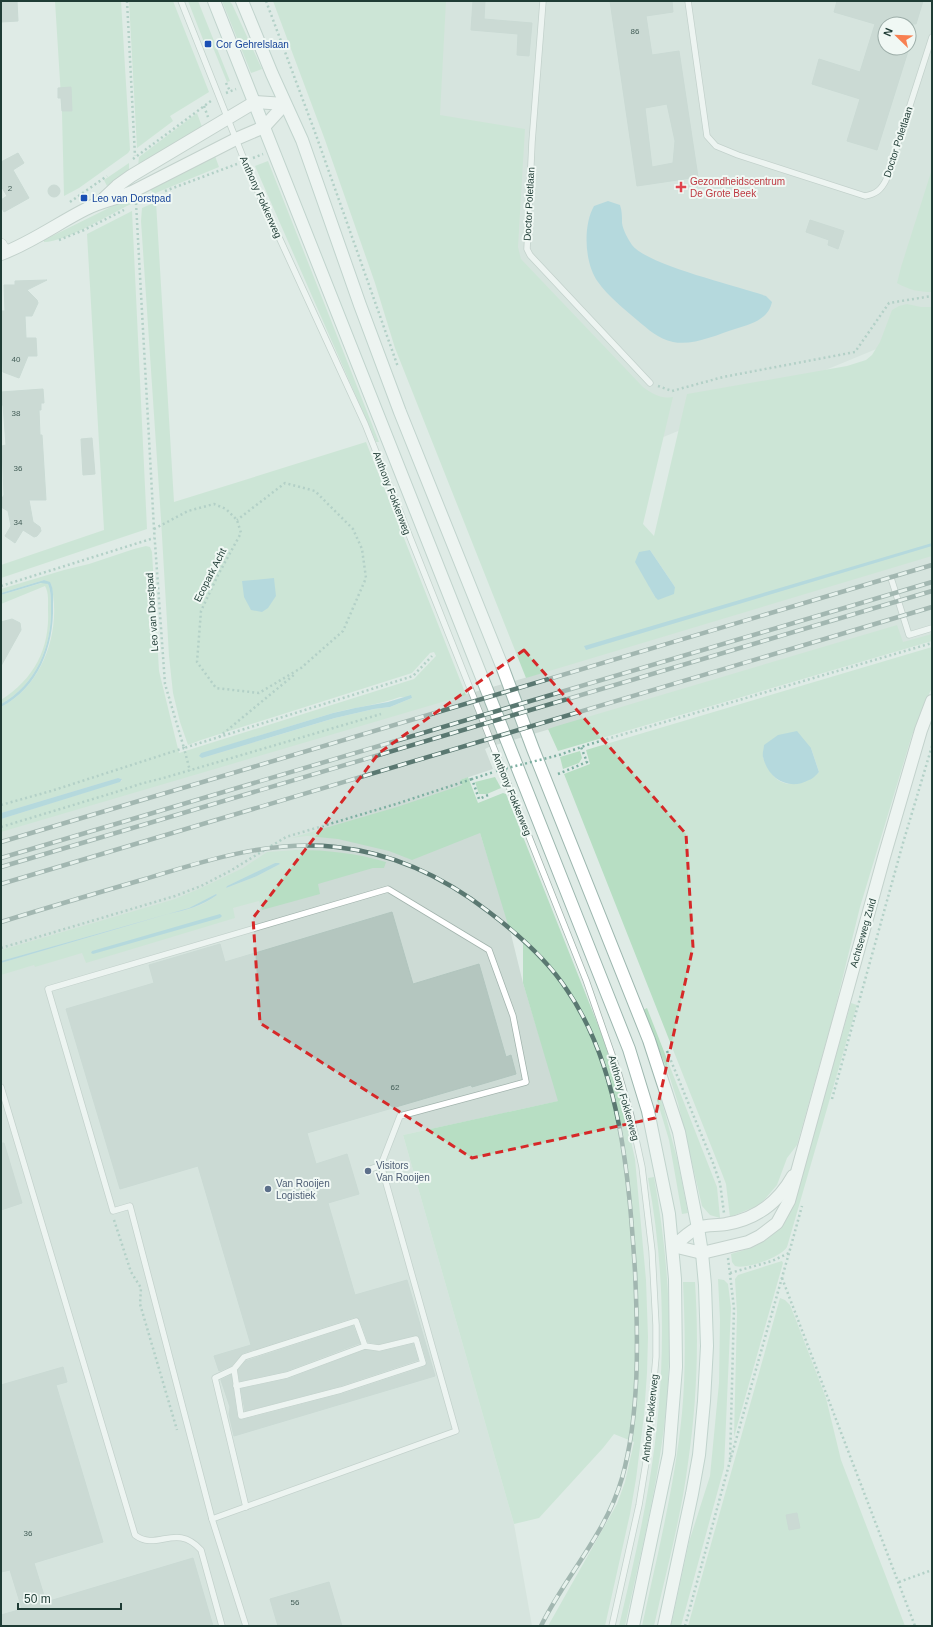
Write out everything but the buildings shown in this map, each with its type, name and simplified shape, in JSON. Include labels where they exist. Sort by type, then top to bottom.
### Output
[{"type":"main road","name":"Anthony Fokkerweg","points":[[214,1],[629,1049],[648,1111],[669,1214],[673,1246],[677,1346],[673,1422],[669,1454],[633,1626]]},
{"type":"main road","points":[[242,1],[285,104],[302,140],[360,305],[400,412],[649,1040],[679,1132],[702,1253],[705,1285],[706,1346],[704,1401],[699,1455],[664,1626]]},
{"type":"main road","points":[[100,202],[117,186],[255,102],[285,104]]},
{"type":"main road","points":[[3,250],[100,202],[120,197],[144,186],[236,139],[264,127],[285,104]]},
{"type":"main road","name":"Achtseweg Zuid","points":[[673,1246],[702,1253],[748,1242],[760,1236],[777,1223],[785,1211],[792,1193],[798,1166],[921,730],[932,701]]},
{"type":"main road","name":"Achtseweg Zuid","points":[[673,1246],[698,1228],[747,1219],[759,1214],[772,1204],[782,1193],[798,1166]]},
{"type":"lane","name":"Anthony Fokkerweg","points":[[181,1],[249,172],[365,424],[586,980],[619,1075],[631,1116],[642,1166],[652,1251],[656,1325],[656,1357],[647,1456],[642,1491],[612,1626]]},
{"type":"lane","name":"Doctor Poletlaan","points":[[543,1],[532,142],[527,249],[530,256],[650,383]]},
{"type":"lane","name":"Doctor Poletlaan","points":[[688,1],[707,136],[716,146],[738,155],[865,196],[874,194],[882,188],[884,184],[932,38]]},
{"type":"lane","points":[[891,578],[909,635],[932,628]]},
{"type":"lane","points":[[212,1519],[456,1431],[381,1165],[400,1116],[526,1082],[513,1016],[489,950],[388,889],[48,990],[113,1211],[130,1206],[212,1519],[246,1626]]},
{"type":"lane","points":[[1,1087],[135,1535],[142,1540],[153,1541],[164,1538],[185,1538],[193,1542],[201,1550],[222,1626]]},
{"type":"lane","points":[[368,1170],[381,1165]]},
{"type":"lane","points":[[246,1507],[216,1378],[234,1369],[244,1358],[356,1321],[365,1346]]},
{"type":"lane","points":[[234,1369],[236,1386],[241,1416],[341,1390],[422,1363],[416,1338],[379,1348],[365,1346],[287,1375],[236,1386]]},
{"type":"path","points":[[127,1],[135,157]]},
{"type":"path","points":[[266,1],[316,135],[401,374]]},
{"type":"path","points":[[226,83],[230,91]]},
{"type":"path","points":[[163,192],[228,167]]},
{"type":"path","points":[[53,241],[84,230],[143,200]]},
{"type":"path","name":"Leo van Dorstpad","points":[[136,204],[154,538],[165,684],[190,770]]},
{"type":"path","points":[[650,383],[672,391],[723,377],[855,352],[889,303],[932,296]]},
{"type":"path","name":"Ecopark Acht","points":[[285,483],[315,491],[353,529],[362,548],[366,578],[343,631],[301,668],[259,693],[216,688],[197,662],[201,611],[218,575],[241,533],[236,520],[285,483]]},
{"type":"path","points":[[154,529],[188,511],[214,504],[226,509],[236,520]]},
{"type":"path","points":[[1,586],[154,538]]},
{"type":"path","points":[[1,948],[175,896],[201,886],[230,872],[286,837],[396,804],[472,779],[559,755],[932,643]]},
{"type":"path","points":[[1,805],[51,791],[413,676],[432,656]]},
{"type":"path","points":[[217,739],[301,668]]},
{"type":"path","points":[[1,827],[140,784],[381,714]]},
{"type":"path","points":[[558,774],[587,762],[581,748]]},
{"type":"path","points":[[472,779],[479,799],[488,795]]},
{"type":"path","points":[[667,1050],[720,1183],[725,1224]]},
{"type":"path","points":[[114,1219],[131,1272],[142,1288],[140,1304],[179,1434]]},
{"type":"path","points":[[727,1248],[734,1308],[730,1461]]},
{"type":"path","points":[[685,1626],[789,1253]]},
{"type":"path","points":[[782,1277],[916,1626]]},
{"type":"path","points":[[899,1582],[932,1570]]},
{"type":"highlighted area","points":[[524,650],[686,834],[693,947],[655,1118],[472,1158],[260,1023],[253,918],[379,753]]},
{"type":"shaded area","name":"Gezondheidscentrum De Grote Beek","points":[[316,1],[932,1],[932,326],[598,464]]},
{"type":"shaded area","points":[[932,535],[932,640],[550,729],[489,747],[485,749],[493,769],[460,780],[480,833],[507,918],[523,983],[559,1101],[403,1135],[514,1524],[532,1626],[1,1626],[1,810],[126,769],[432,704],[528,677]]},
{"type":"green space","points":[[55,1],[121,1],[130,150],[128,153],[79,188],[64,196],[62,113]]},
{"type":"green space","points":[[129,1],[173,1],[209,92],[170,116],[173,121],[137,148]]},
{"type":"green space","points":[[188,1],[198,1],[230,81],[227,82],[210,40],[204,42]]},
{"type":"green space","points":[[222,1],[229,1],[232,4],[262,69],[251,73]]},
{"type":"green space","points":[[273,1],[446,1],[440,115],[525,129],[518,247],[521,259],[643,387],[657,395],[673,397],[643,524],[654,536],[687,394],[847,366],[866,360],[872,355],[880,342],[892,310],[907,304],[921,307],[932,307],[932,556],[526,678],[395,348],[375,283],[325,140]],"holes":[[[650,550],[675,587],[655,597],[649,586]]]},
{"type":"green space","points":[[197,113],[202,127],[138,167],[139,157]]},
{"type":"green space","points":[[215,156],[219,167],[154,194],[149,188]]},
{"type":"green space","points":[[268,161],[379,442],[376,442],[255,166]]},
{"type":"green space","points":[[129,163],[129,172],[107,186],[104,180]]},
{"type":"green space","points":[[932,169],[932,292],[923,292],[897,283]]},
{"type":"green space","points":[[131,197],[131,204],[88,227],[53,241],[44,242],[44,240]]},
{"type":"green space","points":[[156,202],[174,502],[366,442],[466,695],[1,832],[1,819],[122,781],[121,778],[118,778],[1,813],[1,707],[16,697],[28,685],[39,670],[51,637],[54,619],[54,601],[51,584],[44,580],[1,593],[1,589],[89,564],[134,549],[146,546],[150,547],[152,552],[159,671],[179,753],[414,679],[436,656],[434,652],[430,653],[412,673],[188,745],[180,722],[173,693],[169,656],[141,221],[142,208]],"holes":[[[400,697],[412,698],[390,707],[335,718],[202,758],[200,754],[333,713]]]},
{"type":"green space","points":[[132,211],[147,529],[1,578],[1,565],[104,530],[87,234]]},
{"type":"green space","points":[[45,582],[48,584],[50,590],[51,622],[45,650],[40,663],[24,686],[1,704],[1,700],[23,683],[38,662],[46,638],[48,624],[48,601],[45,586],[1,604],[1,595]]},
{"type":"green space","points":[[897,625],[903,642],[932,634],[932,641],[558,751],[548,729],[557,726]]},
{"type":"green space","points":[[932,647],[932,687],[912,735],[860,907],[833,1017],[797,1145],[787,1158],[777,1185],[765,1199],[757,1206],[730,1217],[726,1184],[564,774],[590,764],[586,750]],"holes":[[[811,748],[819,772],[813,777],[800,783],[787,784],[775,777],[768,768],[763,757]]]},
{"type":"green space","points":[[580,751],[582,758],[579,763],[563,769],[560,757]]},
{"type":"green space","points":[[468,777],[478,803],[503,793],[506,794],[602,1035],[618,1084],[635,1159],[646,1280],[648,1337],[647,1373],[644,1415],[636,1479],[630,1514],[605,1626],[548,1626],[617,1504],[625,1482],[634,1442],[614,1434],[539,1518],[514,1524],[403,1135],[558,1101],[523,983],[523,940],[509,928],[480,833],[412,860],[389,851],[338,839],[307,836],[291,838],[397,807],[462,785],[460,780]]},
{"type":"green space","points":[[495,777],[501,788],[487,794],[479,794],[475,782]]},
{"type":"green space","points":[[296,850],[330,851],[364,856],[386,862],[384,868],[373,868],[318,884],[320,894],[262,910],[259,901],[233,908],[235,918],[86,963],[82,953],[1,975],[1,963],[168,914],[194,908],[217,895],[216,894],[189,908],[1,961],[1,950],[175,899],[243,868],[267,852]],"holes":[[[275,863],[280,864],[257,876],[226,888],[227,886]]]},
{"type":"green space","points":[[851,1003],[857,1005],[787,1247],[778,1255],[763,1262],[740,1267],[735,1266],[732,1262],[731,1254],[752,1247],[769,1238],[782,1225],[793,1206]]},
{"type":"green space","points":[[647,1008],[717,1187],[720,1218],[710,1215],[702,1206],[678,1103],[668,1072],[643,1010]]},
{"type":"green space","points":[[661,1098],[678,1162],[688,1213],[682,1214],[669,1140],[657,1100]]},
{"type":"green space","points":[[654,1177],[659,1204],[668,1287],[669,1370],[667,1397],[660,1455],[650,1512],[625,1626],[619,1626],[646,1502],[655,1446],[659,1408],[662,1331],[661,1293],[659,1254],[648,1178]]},
{"type":"green space","points":[[782,1261],[783,1263],[734,1437],[737,1313],[735,1279],[738,1275]]},
{"type":"green space","points":[[718,1279],[724,1280],[728,1284],[731,1308],[724,1468],[681,1626],[671,1626],[689,1542],[710,1476],[719,1383],[720,1320]]},
{"type":"green space","points":[[683,1282],[695,1282],[697,1350],[691,1440],[685,1484],[673,1545],[654,1626],[642,1626],[665,1520],[679,1440],[685,1364]]},
{"type":"green space","points":[[780,1298],[785,1300],[790,1305],[826,1398],[841,1460],[905,1626],[688,1626]]},
{"type":"water","points":[[608,201],[620,205],[622,223],[627,237],[632,245],[641,253],[655,260],[694,274],[766,296],[772,302],[767,313],[753,323],[712,337],[681,343],[663,339],[645,327],[606,292],[593,274],[590,265],[587,233],[590,214],[594,206]]},
{"type":"water","points":[[932,543],[932,546],[586,650],[584,646]]},
{"type":"water","points":[[650,550],[675,587],[674,594],[658,600],[635,562],[639,552]]},
{"type":"water","points":[[274,578],[276,596],[268,608],[262,612],[251,610],[244,597],[242,581]]},
{"type":"water","points":[[44,580],[50,582],[53,594],[53,621],[47,651],[34,677],[25,689],[14,699],[1,707],[1,704],[24,686],[40,663],[49,636],[51,608],[48,584],[41,583],[1,595],[1,593]]},
{"type":"water","points":[[411,695],[412,698],[390,707],[335,718],[202,758],[199,756],[201,753],[333,713],[388,702]]},
{"type":"water","points":[[797,731],[811,748],[819,772],[812,779],[794,784],[780,781],[774,777],[766,765],[763,754],[764,745],[778,735]]},
{"type":"water","points":[[118,778],[122,779],[120,782],[1,819],[1,813]]},
{"type":"water","points":[[275,863],[280,864],[257,876],[226,888],[227,886]]},
{"type":"water","points":[[216,894],[217,895],[200,905],[1,963],[1,961],[189,908]]},
{"type":"water","points":[[220,914],[222,916],[220,918],[93,954],[91,953],[92,951]]},
{"type":"railway","points":[[1,842],[932,565]]},
{"type":"railway","points":[[1,858],[932,582]]},
{"type":"railway","points":[[1,867],[932,591]]},
{"type":"railway","points":[[1,884],[932,607]]},
{"type":"railway","points":[[1,922],[192,865],[239,853],[287,846],[336,847],[357,850],[398,861],[454,888],[472,899],[511,929],[541,957],[559,979],[585,1021],[600,1054],[611,1089],[619,1125],[625,1162],[633,1236],[637,1349],[635,1402],[632,1428],[622,1478],[606,1518],[551,1607],[541,1626]]},
{"type":"place","name":"Cor Gehrelslaan","points":[[208,44]]},
{"type":"place","name":"Gezondheidscentrum De Grote Beek","points":[[681,187]]},
{"type":"place","name":"Leo van Dorstpad","points":[[84,198]]},
{"type":"place","name":"Visitors Van Rooijen","points":[[368,1171]]},
{"type":"place","name":"Van Rooijen Logistiek","points":[[268,1189]]}]
